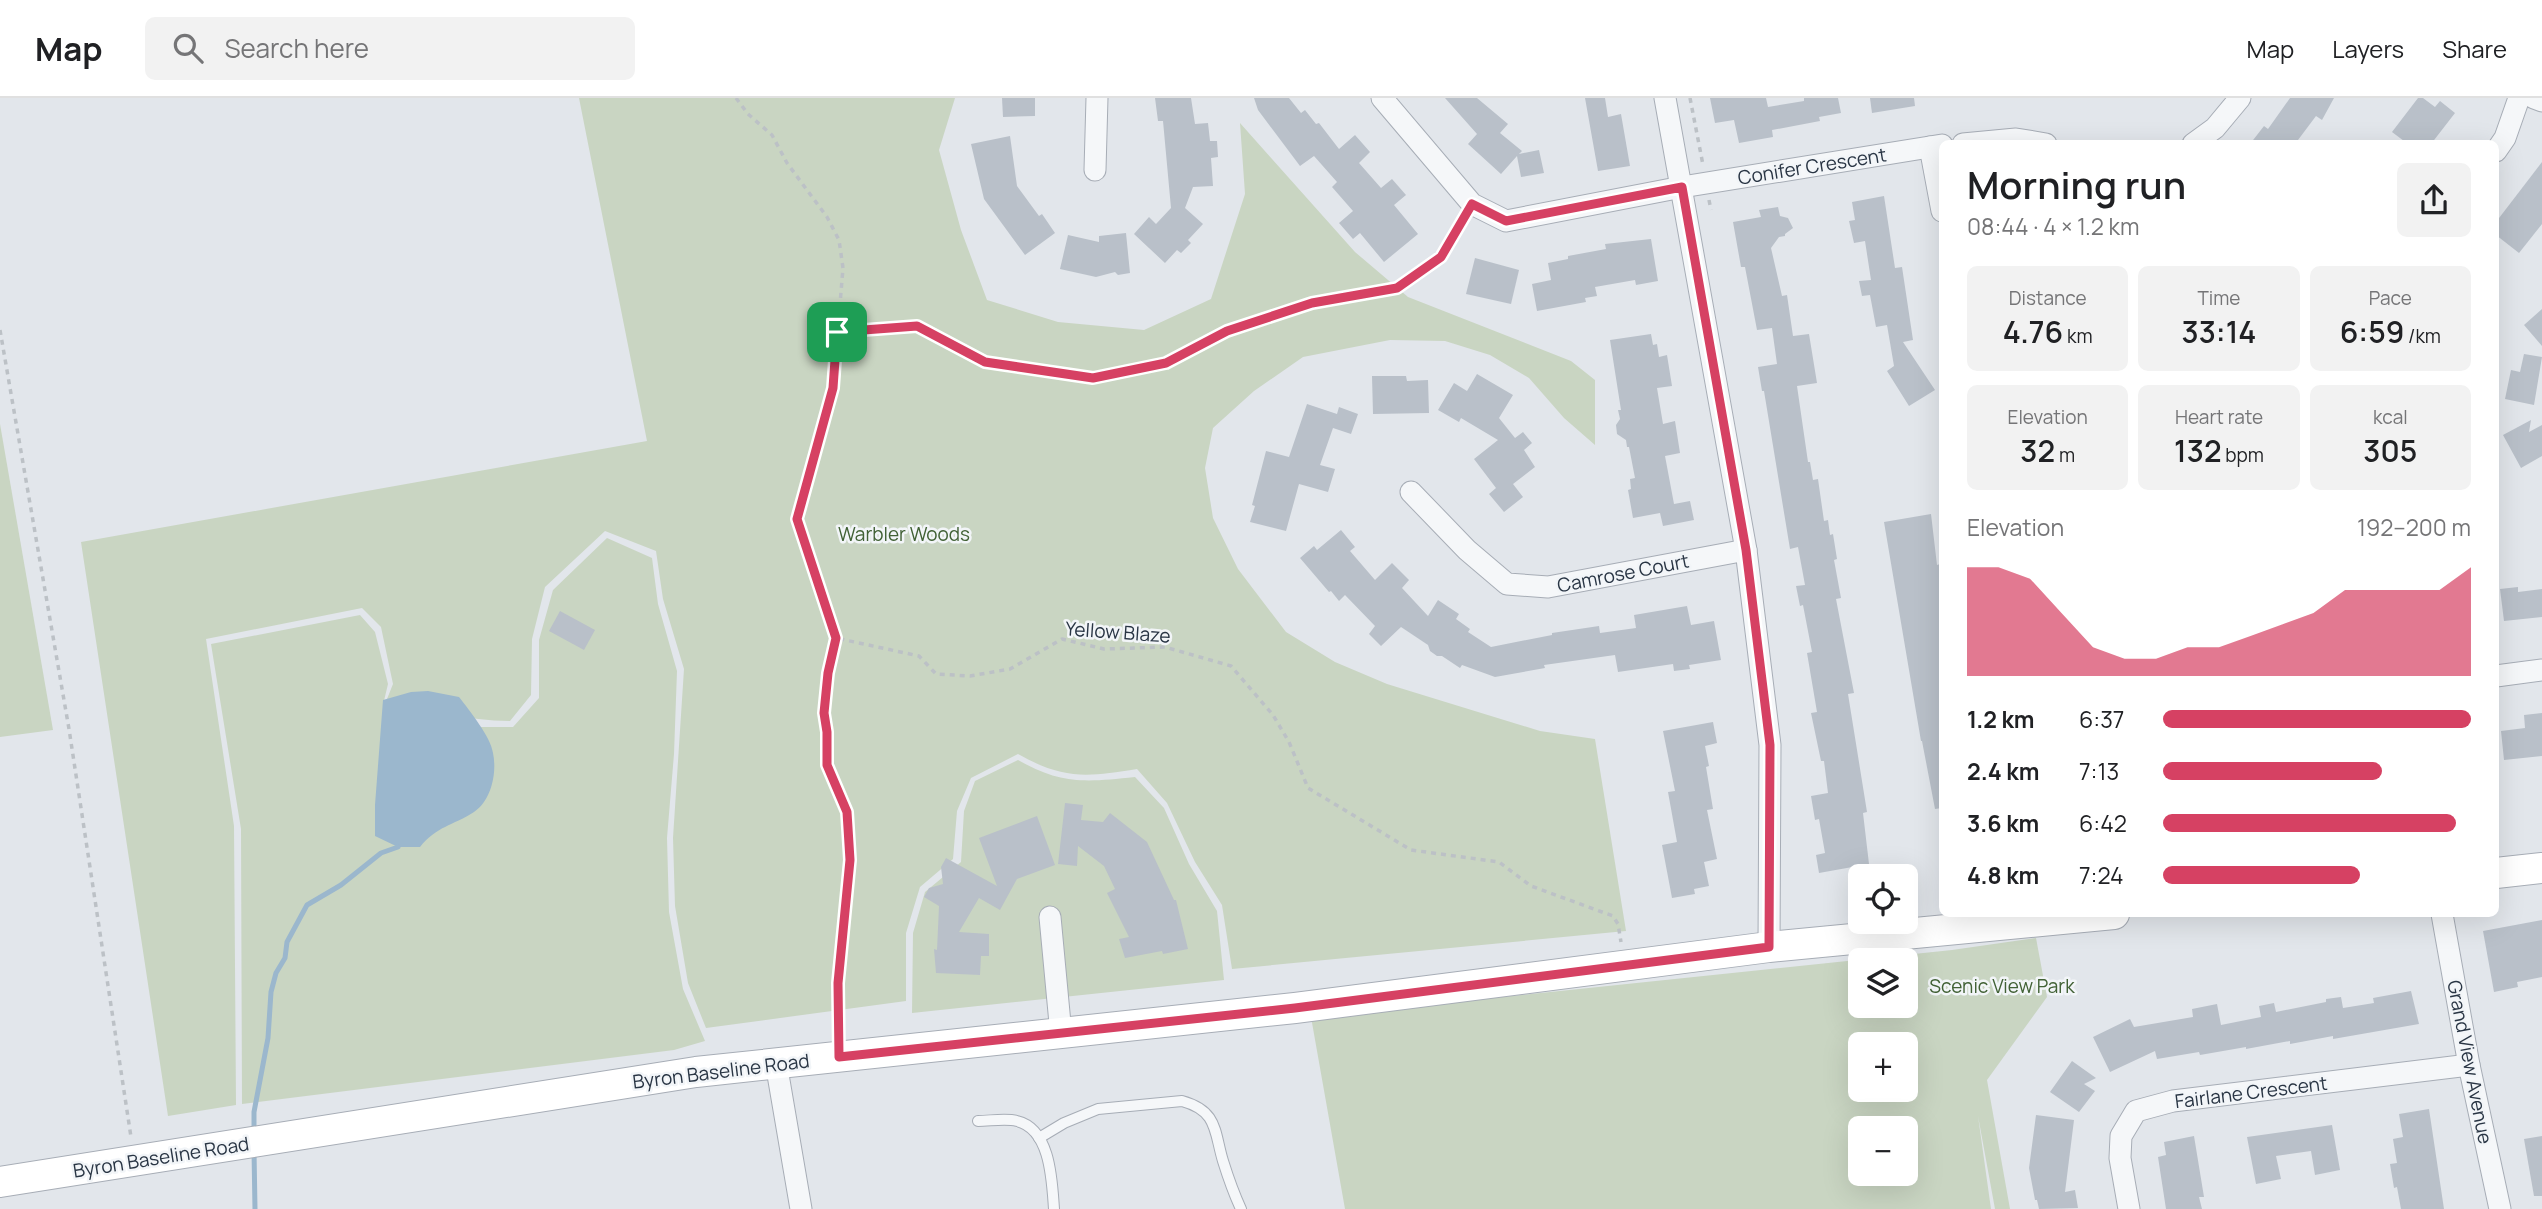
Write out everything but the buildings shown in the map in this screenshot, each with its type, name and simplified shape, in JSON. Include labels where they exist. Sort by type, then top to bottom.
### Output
[{"type":"main road","points":[[2499,873],[2542,868]]},
{"type":"main road","name":"Byron Baseline Road","points":[[0,1182],[696,1072],[1295,1008],[1769,947],[2083,917]]},
{"type":"street","points":[[1095,170],[1097,98]]},
{"type":"street","points":[[1382,98],[1472,204]]},
{"type":"street","points":[[1665,98],[1746,550],[1770,745],[1769,947]]},
{"type":"street","points":[[2198,140],[2215,128],[2240,98]]},
{"type":"street","points":[[2499,146],[2505,138],[2518,98]]},
{"type":"street","points":[[2534,98],[2542,101]]},
{"type":"street","points":[[1936,146],[1939,178]]},
{"type":"street","name":"Conifer Crescent","points":[[1472,204],[1506,221],[1682,187],[1936,146]]},
{"type":"street","name":"Camrose Court","points":[[1412,492],[1467,550],[1507,584],[1548,587],[1746,550]]},
{"type":"street","points":[[2499,676],[2542,670]]},
{"type":"street","points":[[1050,917],[1061,1034]]},
{"type":"street","name":"Grand View Avenue","points":[[2443,917],[2469,1065],[2500,1209]]},
{"type":"street","points":[[776,1063],[801,1209]]},
{"type":"street","name":"Fairlane Crescent","points":[[2129,1209],[2120,1158],[2121,1136],[2136,1111],[2173,1101],[2469,1065]]},
{"type":"lane","points":[[1039,1138],[1064,1123],[1098,1110],[1182,1101],[1196,1105],[1209,1115],[1216,1130],[1223,1160],[1241,1209]]},
{"type":"lane","points":[[978,1121],[1018,1121],[1033,1130],[1044,1144],[1054,1209]]},
{"type":"path","points":[[736,98],[748,114],[772,135],[787,163],[827,217],[839,240],[843,268],[833,388],[797,519],[836,638],[826,687],[824,713],[827,765],[847,812],[850,860],[838,983],[839,1057]]},
{"type":"path","points":[[1690,98],[1711,210]]},
{"type":"path","points":[[837,332],[917,326],[985,362],[1093,378],[1166,363],[1227,331],[1312,303],[1397,288],[1441,257],[1472,204]]},
{"type":"path","points":[[0,330],[69,729],[135,1161]]},
{"type":"path","name":"Yellow Blaze","points":[[836,638],[919,656],[936,674],[970,676],[1010,670],[1062,639],[1104,649],[1166,647],[1231,666],[1273,715],[1289,742],[1308,788],[1412,850],[1499,862],[1531,886],[1613,916],[1618,924],[1622,951]]},
{"type":"green space","name":"Warbler Woods","points":[[579,98],[955,98],[939,150],[961,230],[987,300],[1058,322],[1144,330],[1211,299],[1245,194],[1240,123],[1355,252],[1408,297],[1571,361],[1595,380],[1595,445],[1564,418],[1529,378],[1490,355],[1445,341],[1390,340],[1303,357],[1254,391],[1213,428],[1205,468],[1213,518],[1238,569],[1286,632],[1335,662],[1387,684],[1540,731],[1595,739],[1626,931],[1232,969],[1222,905],[1195,862],[1167,803],[1137,769],[1104,774],[1076,774],[1049,768],[1018,754],[971,778],[957,811],[953,859],[920,887],[906,933],[906,1001],[706,1028],[688,983],[675,906],[673,838],[684,669],[663,599],[656,551],[605,531],[545,587],[532,639],[531,695],[510,721],[463,717],[387,699],[393,684],[381,627],[362,608],[206,639],[234,826],[236,1105],[168,1116],[81,542],[647,441]]},
{"type":"green space","points":[[0,424],[53,730],[0,737]]},
{"type":"green space","points":[[607,538],[652,558],[658,604],[677,671],[667,838],[669,912],[683,989],[705,1041],[674,1050],[242,1104],[241,829],[211,644],[360,615],[375,632],[388,684],[383,705],[480,727],[513,727],[539,698],[539,640],[553,590]]},
{"type":"green space","points":[[1018,760],[1061,778],[1102,780],[1135,777],[1164,808],[1189,864],[1217,911],[1224,980],[912,1013],[913,933],[925,892],[961,862],[964,811],[975,781]]},
{"type":"green space","name":"Scenic View Park","points":[[2036,938],[2047,997],[1987,1080],[2010,1209],[1995,1209],[1978,1116],[1991,1209],[1345,1209],[1311,1017],[1848,961],[1848,1018],[1918,1018],[1918,954]]},
{"type":"water","points":[[428,691],[459,697],[484,732],[494,760],[492,785],[485,800],[474,812],[439,830],[420,847],[398,847],[375,836],[383,700],[411,692]]},
{"type":"waterway","points":[[254,1134],[254,1112],[268,1038],[271,992],[276,973],[285,958],[287,942],[307,905],[341,885],[381,853],[398,847]]},
{"type":"waterway","points":[[254,1151],[255,1209]]},
{"type":"route","points":[[1682,187],[1746,550],[1770,745],[1769,947],[1295,1008],[839,1057],[838,983],[850,860],[847,812],[827,765],[824,713],[828,673],[836,638],[797,519],[833,388],[837,332],[917,326],[985,362],[1093,378],[1166,363],[1227,331],[1312,303],[1397,288],[1441,257],[1472,204],[1506,221],[1682,187]]}]
